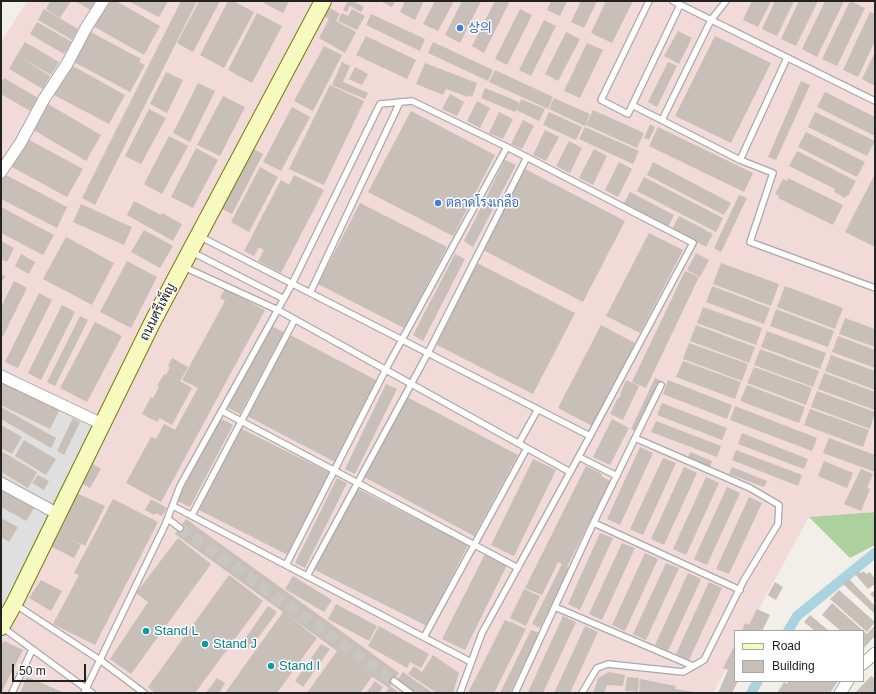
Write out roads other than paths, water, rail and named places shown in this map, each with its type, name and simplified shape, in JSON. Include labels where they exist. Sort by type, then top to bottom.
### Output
[{"type":"main road","name":"ถนนศรีเพ็ญ","points":[[1,627],[14,604],[152,321],[323,1]]},
{"type":"street","points":[[1,172],[21,142],[44,99],[67,64],[86,28],[103,1]]},
{"type":"street","points":[[1,376],[102,424]]},
{"type":"street","points":[[1,483],[58,514]]},
{"type":"street","points":[[864,663],[875,653]]},
{"type":"street","points":[[840,693],[847,682]]},
{"type":"lane","points":[[649,1],[601,100],[628,114],[680,5]]},
{"type":"lane","points":[[673,1],[875,101]]},
{"type":"lane","points":[[662,120],[711,20],[726,1]]},
{"type":"lane","points":[[740,160],[787,58]]},
{"type":"lane","points":[[85,691],[168,519],[180,486],[292,284],[380,104],[412,101],[527,157],[693,243],[579,457],[482,633],[460,693]]},
{"type":"lane","points":[[310,293],[400,102]]},
{"type":"lane","points":[[632,105],[740,160],[773,173],[750,242],[875,288]]},
{"type":"lane","points":[[286,565],[386,369],[507,147]]},
{"type":"lane","points":[[307,576],[428,353],[527,157]]},
{"type":"lane","points":[[198,236],[590,436]]},
{"type":"lane","points":[[190,251],[284,298]]},
{"type":"lane","points":[[182,266],[296,319],[570,472]]},
{"type":"lane","points":[[192,515],[296,319]]},
{"type":"lane","points":[[515,693],[594,523],[661,385]]},
{"type":"lane","points":[[519,443],[538,409]]},
{"type":"lane","points":[[222,411],[518,568]]},
{"type":"lane","points":[[582,693],[597,668],[608,664],[683,672],[704,660],[740,590],[778,524],[779,505],[750,488],[635,438]]},
{"type":"lane","points":[[424,637],[527,448]]},
{"type":"lane","points":[[579,457],[617,476]]},
{"type":"lane","points":[[173,506],[471,662]]},
{"type":"lane","points":[[168,519],[180,528]]},
{"type":"lane","points":[[594,523],[740,590]]},
{"type":"lane","points":[[14,604],[100,660],[144,693]]},
{"type":"lane","points":[[555,607],[693,666]]},
{"type":"lane","points":[[1,627],[85,691],[92,693]]},
{"type":"lane","points":[[12,693],[32,650]]},
{"type":"lane","points":[[394,681],[410,693]]},
{"type":"waterway","points":[[789,630],[797,616],[875,553]]},
{"type":"waterway","points":[[751,693],[757,682]]},
{"type":"tunnel","points":[[180,528],[394,681]]},
{"type":"place","name":"상의","points":[[460,28]]},
{"type":"place","name":"ตลาดโรงเกลือ","points":[[438,203]]},
{"type":"place","name":"Stand L","points":[[146,631]]},
{"type":"place","name":"Stand J","points":[[205,644]]},
{"type":"place","name":"Stand I","points":[[271,666]]}]
